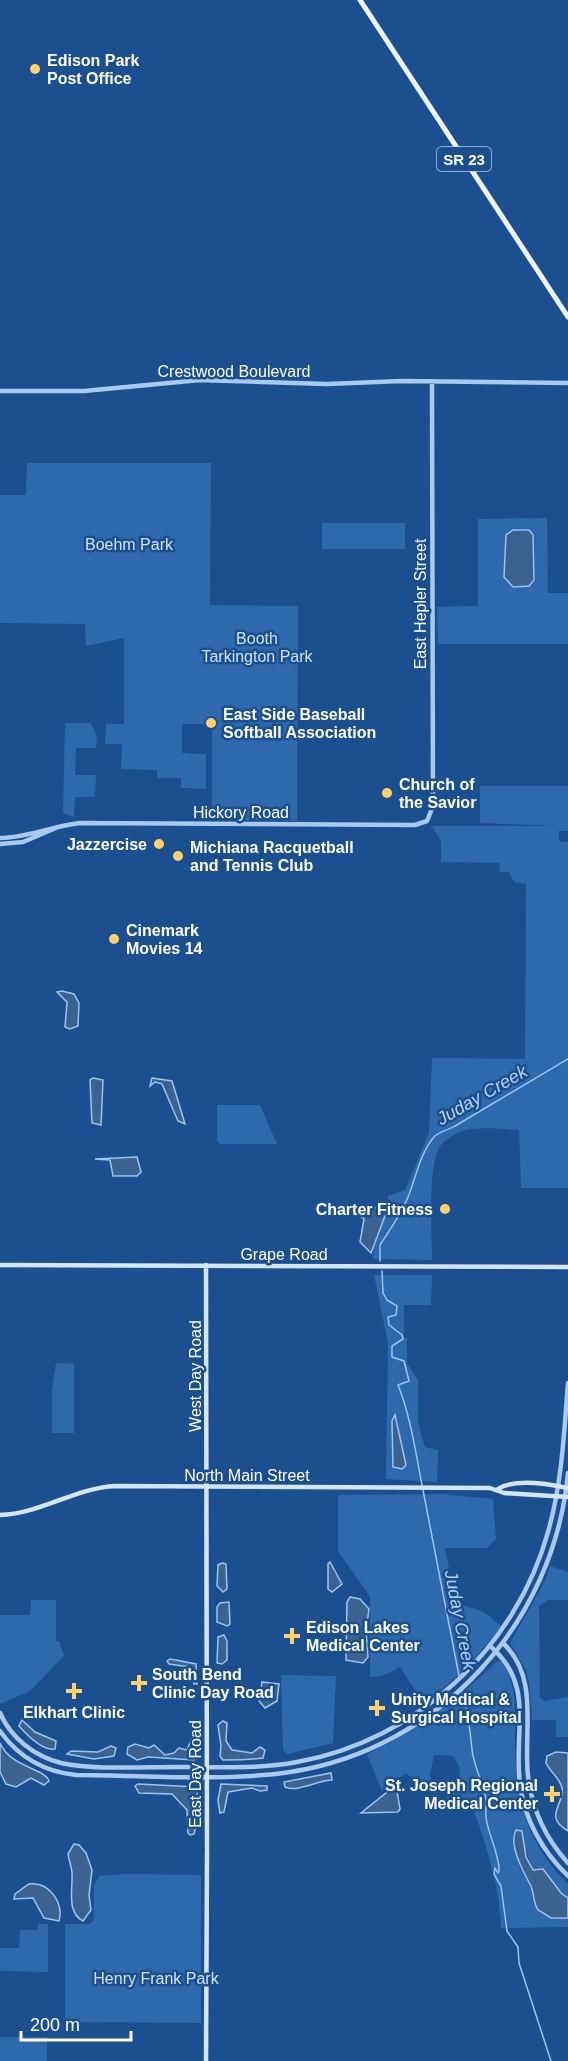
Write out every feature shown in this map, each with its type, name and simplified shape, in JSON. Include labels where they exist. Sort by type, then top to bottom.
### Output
[{"type":"main road","name":"SR 23","points":[[360,0],[568,317]]},
{"type":"main road","name":"Grape Road","points":[[0,1265],[568,1267]]},
{"type":"main road","name":"West Day Road","points":[[206,1265],[207,1487]]},
{"type":"main road","name":"North Main Street","points":[[498,1489],[505,1485],[567,1488]]},
{"type":"main road","name":"North Main Street","points":[[0,1515],[26,1511],[77,1492],[100,1487],[498,1489],[504,1492],[566,1496]]},
{"type":"main road","name":"East Day Road","points":[[206,2061],[207,1487]]},
{"type":"street","name":"Crestwood Boulevard","points":[[0,391],[84,391],[190,380],[327,384],[432,381],[568,383]]},
{"type":"street","name":"East Hepler Street","points":[[424,823],[430,818],[433,807],[432,381]]},
{"type":"street","name":"Hickory Road","points":[[0,838],[22,837],[58,827],[80,824],[376,825],[424,823]]},
{"type":"street","name":"Hickory Road","points":[[0,844],[23,842],[58,827]]},
{"type":"street","points":[[0,1713],[22,1742],[45,1758],[61,1763],[207,1767],[286,1764],[338,1752],[366,1742],[410,1717],[450,1687],[490,1646],[534,1574],[557,1495],[568,1383]]},
{"type":"street","points":[[0,1731],[11,1746],[31,1761],[66,1774],[275,1774],[338,1761],[393,1738],[453,1698],[473,1679],[497,1652],[528,1607],[544,1572],[566,1496],[568,1473]]},
{"type":"street","points":[[496,1638],[519,1664],[525,1682],[528,1776],[536,1810],[544,1830],[568,1863]]},
{"type":"street","points":[[490,1646],[511,1668],[517,1684],[518,1762],[523,1803],[537,1836],[568,1876]]},
{"type":"green space","points":[[27,463],[211,463],[210,605],[298,606],[297,821],[212,819],[212,724],[182,724],[182,753],[206,754],[206,789],[181,788],[181,778],[157,778],[157,770],[121,769],[122,744],[105,744],[106,724],[124,724],[124,638],[86,646],[85,624],[0,623],[0,495],[26,495]]},
{"type":"green space","points":[[547,518],[548,593],[568,593],[568,644],[438,644],[437,607],[478,606],[478,519]]},
{"type":"green space","points":[[322,523],[405,523],[405,549],[322,549]]},
{"type":"green space","points":[[65,723],[91,723],[97,736],[96,748],[76,748],[75,775],[96,775],[95,797],[75,797],[74,817],[63,813]]},
{"type":"green space","points":[[480,786],[568,786],[568,831],[559,831],[559,841],[568,842],[568,1188],[521,1188],[519,1130],[480,1128],[459,1132],[441,1145],[434,1167],[431,1200],[432,1260],[373,1259],[377,1233],[390,1211],[388,1196],[405,1190],[429,1133],[432,1058],[525,1059],[526,884],[514,882],[509,872],[500,872],[499,863],[441,862],[441,841],[432,826],[559,826],[480,823]]},
{"type":"green space","points":[[217,1105],[260,1105],[277,1144],[220,1144],[217,1141]]},
{"type":"green space","points":[[374,1275],[432,1275],[431,1305],[404,1305],[404,1338],[407,1338],[407,1363],[418,1380],[418,1423],[425,1447],[438,1450],[437,1482],[386,1479],[388,1343]]},
{"type":"green space","points":[[56,1363],[74,1364],[74,1433],[52,1433],[52,1390]]},
{"type":"green space","points":[[441,1494],[493,1499],[496,1539],[487,1548],[445,1548],[455,1600],[482,1612],[502,1626],[466,1669],[424,1704],[400,1667],[382,1676],[370,1677],[370,1597],[338,1551],[338,1495]]},
{"type":"green space","points":[[550,1566],[568,1572],[568,1600],[548,1600],[539,1606],[540,1697],[544,1701],[568,1697],[568,1737],[556,1737],[556,1720],[532,1720],[526,1670],[510,1643],[545,1581]]},
{"type":"green space","points":[[31,1600],[56,1600],[56,1641],[59,1641],[64,1656],[30,1691],[0,1704],[0,1615],[30,1615]]},
{"type":"green space","points":[[500,1661],[504,1663],[514,1694],[516,1765],[521,1803],[533,1837],[554,1869],[568,1884],[568,1898],[538,1869],[533,1870],[525,1848],[513,1837],[520,1868],[530,1885],[534,1903],[560,1918],[568,1918],[568,1927],[501,1928],[495,1880],[471,1802],[450,1807],[444,1789],[458,1783],[460,1769],[454,1756],[434,1755],[430,1775],[432,1783],[425,1790],[406,1773],[382,1791],[367,1754],[436,1714]]},
{"type":"green space","points":[[281,1675],[336,1676],[333,1743],[287,1754],[283,1750]]},
{"type":"green space","name":"Henry Frank Park","points":[[201,1875],[201,2023],[65,2022],[65,1924],[90,1924],[94,1919],[94,1886],[99,1876]]},
{"type":"green space","points":[[38,1924],[48,1924],[48,1972],[0,1971],[0,1948],[19,1948],[20,1930],[38,1930]]},
{"type":"green space","points":[[0,2037],[47,2037],[47,2061],[0,2061]]},
{"type":"shaded area","points":[[513,530],[529,530],[533,535],[534,580],[529,586],[513,587],[504,577],[506,535]]},
{"type":"shaded area","points":[[57,992],[74,994],[79,1003],[78,1026],[70,1029],[65,1027],[67,1002]]},
{"type":"shaded area","points":[[93,1078],[103,1080],[101,1125],[92,1123],[90,1080]]},
{"type":"shaded area","points":[[152,1078],[172,1081],[185,1124],[178,1121],[162,1084],[155,1082],[150,1086]]},
{"type":"shaded area","points":[[137,1157],[141,1172],[137,1176],[113,1176],[110,1160],[95,1159]]},
{"type":"shaded area","points":[[388,1204],[390,1211],[385,1216],[371,1253],[360,1242],[364,1219],[359,1215]]},
{"type":"shaded area","points":[[395,1415],[406,1465],[402,1469],[393,1467],[392,1421]]},
{"type":"shaded area","points":[[330,1562],[342,1584],[332,1592],[328,1589],[328,1564]]},
{"type":"shaded area","points":[[226,1564],[227,1589],[223,1592],[217,1586],[218,1565]]},
{"type":"shaded area","points":[[350,1597],[360,1599],[369,1609],[366,1630],[368,1657],[363,1663],[346,1660],[347,1602]]},
{"type":"shaded area","points":[[229,1602],[230,1624],[227,1626],[217,1622],[217,1607],[220,1603]]},
{"type":"shaded area","points":[[224,1635],[227,1641],[227,1660],[222,1664],[217,1663],[218,1637]]},
{"type":"shaded area","points":[[170,1659],[196,1664],[197,1684],[194,1684],[190,1667],[169,1664],[167,1661]]},
{"type":"shaded area","points":[[262,1682],[279,1684],[277,1701],[265,1708],[259,1701]]},
{"type":"shaded area","points":[[22,1720],[35,1732],[56,1741],[55,1749],[45,1748],[31,1738],[19,1726]]},
{"type":"shaded area","points":[[223,1721],[227,1723],[226,1741],[232,1750],[252,1753],[260,1747],[265,1750],[263,1758],[223,1760],[220,1756],[218,1725]]},
{"type":"shaded area","points":[[193,1735],[198,1739],[196,1746],[198,1758],[194,1760],[148,1757],[137,1760],[127,1754],[128,1747],[135,1744],[149,1748],[154,1745],[165,1755],[174,1753],[179,1748],[187,1750]]},
{"type":"shaded area","points":[[0,1743],[12,1758],[41,1773],[49,1781],[44,1785],[31,1778],[16,1787],[6,1784],[0,1772]]},
{"type":"shaded area","points":[[111,1746],[116,1748],[114,1756],[94,1759],[67,1754],[71,1751],[98,1752]]},
{"type":"shaded area","points":[[556,1752],[568,1753],[568,1831],[561,1826],[556,1816],[562,1794],[561,1784],[546,1763],[547,1756]]},
{"type":"shaded area","points":[[331,1773],[332,1780],[296,1788],[285,1787],[284,1782]]},
{"type":"shaded area","points":[[138,1784],[197,1787],[199,1814],[194,1834],[188,1833],[187,1810],[172,1794],[139,1793],[135,1786]]},
{"type":"shaded area","points":[[221,1784],[267,1786],[267,1790],[260,1791],[252,1788],[228,1792],[224,1812],[220,1813],[218,1800]]},
{"type":"shaded area","points":[[396,1785],[400,1809],[398,1812],[361,1813]]},
{"type":"shaded area","points":[[516,1830],[522,1831],[526,1857],[533,1870],[543,1869],[561,1893],[568,1898],[568,1918],[551,1918],[538,1910],[531,1886],[515,1851]]},
{"type":"shaded area","points":[[74,1844],[79,1845],[86,1853],[92,1870],[89,1895],[91,1910],[83,1921],[74,1912],[72,1906],[72,1872],[68,1854]]},
{"type":"shaded area","points":[[29,1884],[43,1886],[49,1890],[59,1907],[59,1921],[44,1918],[33,1898],[14,1899],[15,1894]]},
{"type":"waterway","name":"Juday Creek","points":[[380,1261],[380,1245],[402,1210],[422,1158],[434,1137],[568,1059]]},
{"type":"waterway","name":"Juday Creek","points":[[382,1271],[383,1293],[387,1300],[397,1306],[396,1315],[388,1317],[389,1325],[402,1335],[403,1339],[392,1346],[392,1357],[404,1361],[409,1381],[398,1385],[409,1421],[422,1485]]},
{"type":"waterway","name":"Juday Creek","points":[[423,1490],[459,1676]]},
{"type":"waterway","name":"Juday Creek","points":[[462,1690],[473,1756],[486,1799],[487,1824],[498,1859],[499,1871],[498,1873],[495,1868],[494,1874],[501,1886],[507,1931],[518,1947],[519,1963],[551,2061]]},
{"type":"place","name":"Edison Park Post Office","points":[[35,69]]},
{"type":"place","name":"East Side Baseball Softball Association","points":[[211,723]]},
{"type":"place","name":"Church of the Savior","points":[[387,793]]},
{"type":"place","name":"Jazzercise","points":[[159,844]]},
{"type":"place","name":"Michiana Racquetball and Tennis Club","points":[[178,856]]},
{"type":"place","name":"Cinemark Movies 14","points":[[114,939]]},
{"type":"place","name":"Charter Fitness","points":[[445,1209]]},
{"type":"place","name":"Edison Lakes Medical Center","points":[[292,1636]]},
{"type":"place","name":"South Bend Clinic Day Road","points":[[139,1683]]},
{"type":"place","name":"Elkhart Clinic","points":[[74,1691]]},
{"type":"place","name":"Unity Medical & Surgical Hospital","points":[[377,1708]]},
{"type":"place","name":"St. Joseph Regional Medical Center","points":[[552,1794]]},
{"type":"park label","name":"Boehm Park","points":[[129,544]]},
{"type":"park label","name":"Booth Tarkington Park","points":[[257,647]]}]
